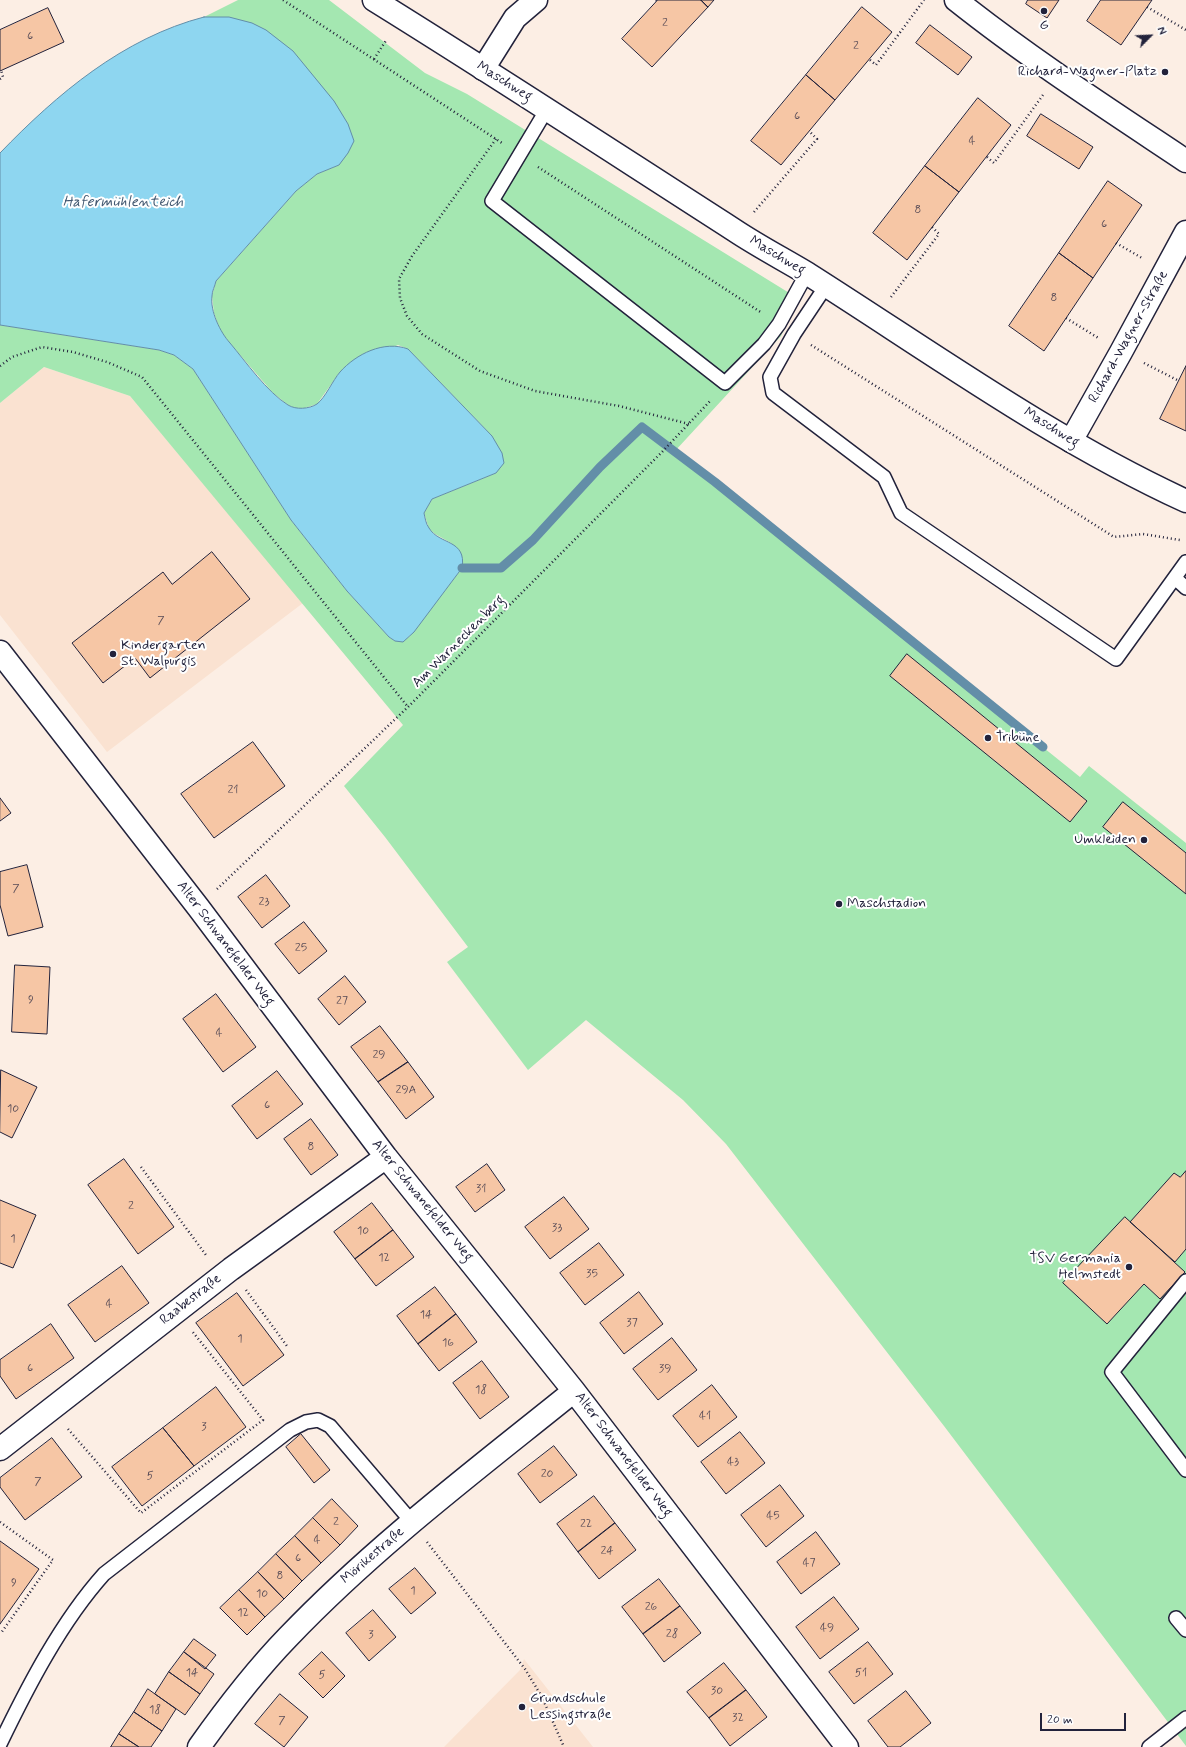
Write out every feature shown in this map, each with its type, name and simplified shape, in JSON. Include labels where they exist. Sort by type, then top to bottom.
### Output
[{"type":"street","name":"Maschweg","points":[[374,0],[483,68],[737,232],[807,273],[875,319],[1071,441],[1126,472],[1186,501]]},
{"type":"street","points":[[483,68],[515,18],[536,0]]},
{"type":"street","points":[[956,0],[989,26],[1057,75],[1186,161]]},
{"type":"street","name":"Richard-Wagner-Straße","points":[[1071,441],[1122,352],[1186,232]]},
{"type":"street","name":"Alter Schwanefelder Weg","points":[[0,652],[198,907],[386,1157],[574,1391],[847,1747]]},
{"type":"street","name":"Raabestraße","points":[[0,1449],[226,1273],[386,1157]]},
{"type":"street","name":"Mörikestraße","points":[[198,1747],[250,1679],[287,1637],[345,1581],[412,1522],[574,1391]]},
{"type":"lane","points":[[547,109],[492,201],[725,383],[764,344],[780,324],[807,273]]},
{"type":"lane","points":[[826,286],[794,334],[770,377],[773,393],[884,477],[902,512],[1116,659],[1186,562]]},
{"type":"lane","points":[[1174,578],[1186,588]]},
{"type":"lane","points":[[1186,1281],[1112,1372],[1186,1470]]},
{"type":"lane","points":[[0,1744],[14,1715],[68,1621],[89,1590],[104,1574],[290,1430],[306,1422],[318,1420],[330,1426],[412,1522]]},
{"type":"lane","points":[[1176,1618],[1186,1630]]},
{"type":"lane","points":[[1149,1747],[1186,1718]]},
{"type":"path","points":[[283,0],[780,324]]},
{"type":"path","points":[[870,60],[876,65],[924,0]]},
{"type":"path","points":[[1147,7],[1186,30]]},
{"type":"path","points":[[0,79],[3,77],[1,70]]},
{"type":"path","points":[[987,157],[994,163],[1057,75]]},
{"type":"path","points":[[737,232],[817,139],[809,131]]},
{"type":"path","points":[[496,139],[412,256],[399,279],[400,298],[407,316],[422,334],[480,371],[535,391],[619,406],[689,424]]},
{"type":"path","points":[[875,319],[940,234],[932,227]]},
{"type":"path","points":[[1066,318],[1122,352],[1179,380]]},
{"type":"path","points":[[794,334],[1114,537],[1143,534],[1186,542]]},
{"type":"path","points":[[0,366],[12,357],[42,346],[73,352],[107,362],[142,377],[408,707]]},
{"type":"path","name":"Am Warneckenberg","points":[[198,907],[408,707],[662,452],[725,383]]},
{"type":"path","points":[[141,1167],[287,1346]]},
{"type":"path","points":[[51,1409],[141,1513],[263,1420],[176,1312]]},
{"type":"path","points":[[0,1522],[53,1560],[1,1633]]},
{"type":"path","points":[[412,1522],[525,1668],[542,1697],[564,1747]]},
{"type":"shaded area","points":[[44,367],[130,396],[303,603],[107,752],[0,615],[0,403]]},
{"type":"shaded area","name":"Grundschule Lessingstraße","points":[[524,1659],[593,1747],[444,1747],[520,1670]]},
{"type":"green space","points":[[238,0],[329,0],[425,73],[467,94],[799,299],[781,336],[675,451],[1080,777],[1089,766],[1186,843],[1186,1746],[944,1426],[726,1144],[683,1100],[586,1020],[528,1070],[447,962],[468,947],[385,837],[344,786],[403,725],[130,396],[44,367],[0,403],[0,325],[159,350],[174,355],[193,369],[291,520],[347,591],[389,637],[395,641],[409,637],[462,568],[451,543],[429,529],[424,513],[432,499],[496,473],[492,436],[408,349],[398,345],[340,372],[317,404],[296,409],[288,405],[273,393],[221,333],[214,313],[212,296],[216,281],[296,191],[317,174],[339,165],[229,17],[204,17]]},
{"type":"water","name":"Hafermühlenteich","points":[[204,17],[229,17],[252,23],[266,30],[293,51],[334,101],[348,124],[354,141],[348,153],[339,165],[317,174],[296,191],[216,281],[212,294],[214,315],[226,338],[272,392],[291,407],[299,408],[310,407],[317,404],[323,398],[340,372],[362,354],[371,350],[390,346],[408,349],[492,436],[502,453],[504,463],[496,473],[432,499],[424,513],[427,525],[433,533],[456,547],[460,552],[462,568],[414,632],[403,642],[395,641],[389,637],[347,591],[291,520],[193,369],[174,355],[159,350],[0,325],[0,153],[45,110],[93,71],[146,39],[174,26]]},
{"type":"building","points":[[658,0],[701,0],[708,7],[652,67],[622,39]]},
{"type":"building","points":[[701,0],[714,0],[708,7]]},
{"type":"building","name":"G","points":[[1028,0],[1059,0],[1047,18],[1026,4]]},
{"type":"building","points":[[1101,0],[1152,0],[1121,45],[1087,21]]},
{"type":"building","points":[[862,7],[892,32],[835,100],[806,75]]},
{"type":"building","points":[[48,8],[64,42],[0,71],[0,30]]},
{"type":"building","points":[[930,25],[972,57],[958,75],[916,43]]},
{"type":"building","points":[[806,75],[835,100],[781,165],[751,141]]},
{"type":"building","points":[[978,98],[1011,125],[959,192],[925,166]]},
{"type":"building","points":[[1041,114],[1093,147],[1079,169],[1027,136]]},
{"type":"building","points":[[925,166],[959,192],[907,260],[873,233]]},
{"type":"building","points":[[1108,181],[1142,205],[1093,278],[1059,253]]},
{"type":"building","points":[[1059,253],[1093,278],[1044,351],[1009,326]]},
{"type":"building","points":[[1186,366],[1186,431],[1160,419]]},
{"type":"building","points":[[212,552],[250,599],[150,678],[135,658],[103,683],[72,643],[163,572],[172,584]]},
{"type":"building","name":"Tribüne","points":[[907,654],[1087,801],[1070,822],[890,676]]},
{"type":"building","points":[[253,742],[285,786],[214,838],[181,794]]},
{"type":"building","points":[[0,798],[11,813],[0,821]]},
{"type":"building","name":"Umkleiden","points":[[1123,802],[1186,853],[1186,894],[1103,827]]},
{"type":"building","points":[[27,865],[43,927],[8,936],[0,905],[0,872]]},
{"type":"building","points":[[266,875],[290,906],[262,928],[238,897]]},
{"type":"building","points":[[304,922],[327,951],[299,974],[275,944]]},
{"type":"building","points":[[15,965],[50,967],[47,1034],[12,1032]]},
{"type":"building","points":[[345,976],[366,1002],[339,1025],[318,999]]},
{"type":"building","points":[[216,994],[256,1047],[223,1072],[183,1019]]},
{"type":"building","points":[[380,1026],[408,1062],[378,1082],[351,1047]]},
{"type":"building","points":[[408,1062],[434,1097],[406,1119],[378,1082]]},
{"type":"building","points":[[1,1070],[37,1087],[12,1138],[0,1132]]},
{"type":"building","points":[[277,1071],[303,1104],[257,1139],[232,1106]]},
{"type":"building","points":[[311,1119],[338,1155],[311,1175],[284,1139]]},
{"type":"building","points":[[124,1159],[174,1227],[138,1254],[88,1185]]},
{"type":"building","points":[[487,1164],[505,1190],[475,1212],[456,1187]]},
{"type":"building","points":[[1186,1171],[1186,1249],[1175,1262],[1130,1222],[1174,1173],[1180,1177]]},
{"type":"building","points":[[564,1197],[589,1229],[550,1259],[525,1227]]},
{"type":"building","points":[[0,1200],[36,1215],[13,1268],[0,1263]]},
{"type":"building","points":[[372,1203],[393,1230],[355,1259],[334,1232]]},
{"type":"building","name":"TSV Germania Helmstedt","points":[[1125,1217],[1185,1272],[1160,1299],[1144,1284],[1107,1324],[1063,1283]]},
{"type":"building","points":[[393,1230],[414,1257],[376,1286],[355,1259]]},
{"type":"building","points":[[599,1243],[624,1275],[585,1305],[560,1273]]},
{"type":"building","points":[[122,1266],[149,1303],[95,1342],[68,1305]]},
{"type":"building","points":[[435,1287],[456,1314],[418,1344],[397,1316]]},
{"type":"building","points":[[639,1292],[663,1324],[624,1354],[600,1323]]},
{"type":"building","points":[[237,1293],[284,1355],[243,1386],[196,1323]]},
{"type":"building","points":[[456,1314],[477,1342],[439,1371],[418,1344]]},
{"type":"building","points":[[51,1324],[74,1358],[16,1399],[0,1376],[0,1360]]},
{"type":"building","points":[[672,1338],[697,1370],[658,1400],[633,1369]]},
{"type":"building","points":[[482,1361],[509,1397],[480,1419],[453,1383]]},
{"type":"building","points":[[712,1385],[737,1417],[698,1447],[673,1416]]},
{"type":"building","points":[[216,1387],[246,1427],[194,1466],[163,1428]]},
{"type":"building","points":[[163,1428],[194,1466],[142,1506],[112,1467]]},
{"type":"building","points":[[740,1432],[765,1463],[726,1494],[701,1462]]},
{"type":"building","points":[[301,1434],[330,1470],[314,1483],[286,1447]]},
{"type":"building","points":[[52,1438],[82,1477],[25,1520],[0,1487],[0,1478]]},
{"type":"building","points":[[554,1446],[577,1475],[540,1503],[518,1474]]},
{"type":"building","points":[[780,1485],[804,1516],[766,1547],[741,1515]]},
{"type":"building","points":[[594,1496],[615,1523],[578,1552],[557,1524]]},
{"type":"building","points":[[332,1499],[358,1526],[340,1545],[313,1518]]},
{"type":"building","points":[[313,1518],[340,1545],[321,1563],[295,1536]]},
{"type":"building","points":[[615,1523],[636,1550],[599,1579],[578,1552]]},
{"type":"building","points":[[816,1532],[840,1564],[801,1594],[777,1562]]},
{"type":"building","points":[[295,1536],[321,1563],[302,1581],[276,1554]]},
{"type":"building","points":[[0,1541],[39,1569],[0,1624]]},
{"type":"building","points":[[276,1554],[302,1581],[284,1599],[258,1572]]},
{"type":"building","points":[[415,1568],[436,1593],[411,1614],[389,1589]]},
{"type":"building","points":[[258,1572],[284,1599],[265,1617],[239,1590]]},
{"type":"building","points":[[659,1579],[680,1606],[643,1634],[622,1607]]},
{"type":"building","points":[[239,1590],[265,1617],[247,1635],[220,1608]]},
{"type":"building","points":[[834,1597],[859,1629],[820,1659],[796,1627]]},
{"type":"building","points":[[680,1606],[701,1633],[664,1662],[643,1634]]},
{"type":"building","points":[[373,1610],[396,1637],[369,1661],[346,1633]]},
{"type":"building","points":[[194,1639],[216,1655],[205,1669],[184,1652]]},
{"type":"building","points":[[868,1642],[893,1674],[854,1704],[829,1672]]},
{"type":"building","points":[[184,1652],[214,1674],[200,1694],[169,1672]]},
{"type":"building","points":[[322,1652],[345,1676],[323,1698],[299,1674]]},
{"type":"building","points":[[724,1663],[746,1690],[709,1718],[687,1692]]},
{"type":"building","points":[[169,1672],[200,1694],[185,1715],[155,1694]]},
{"type":"building","points":[[148,1689],[176,1709],[162,1731],[134,1712]]},
{"type":"building","points":[[746,1690],[767,1717],[730,1746],[709,1718]]},
{"type":"building","points":[[906,1691],[931,1723],[900,1747],[888,1747],[868,1721]]},
{"type":"building","points":[[280,1694],[308,1717],[284,1747],[255,1724]]},
{"type":"building","points":[[134,1712],[162,1731],[151,1747],[139,1747],[119,1734]]},
{"type":"building","points":[[119,1734],[139,1747],[111,1747]]},
{"type":"waterway","points":[[462,568],[501,568],[533,540],[600,467],[642,427],[715,482],[1043,747]]},
{"type":"place","name":"G","points":[[1044,11]]},
{"type":"place","name":"Richard-Wagner-Platz","points":[[1165,72]]},
{"type":"place","name":"Kindergarten St. Walpurgis","points":[[113,654]]},
{"type":"place","name":"Tribüne","points":[[988,738]]},
{"type":"place","name":"Umkleiden","points":[[1144,840]]},
{"type":"place","name":"Maschstadion","points":[[839,904]]},
{"type":"place","name":"TSV Germania Helmstedt","points":[[1129,1267]]},
{"type":"place","name":"Grundschule Lessingstraße","points":[[522,1707]]}]
